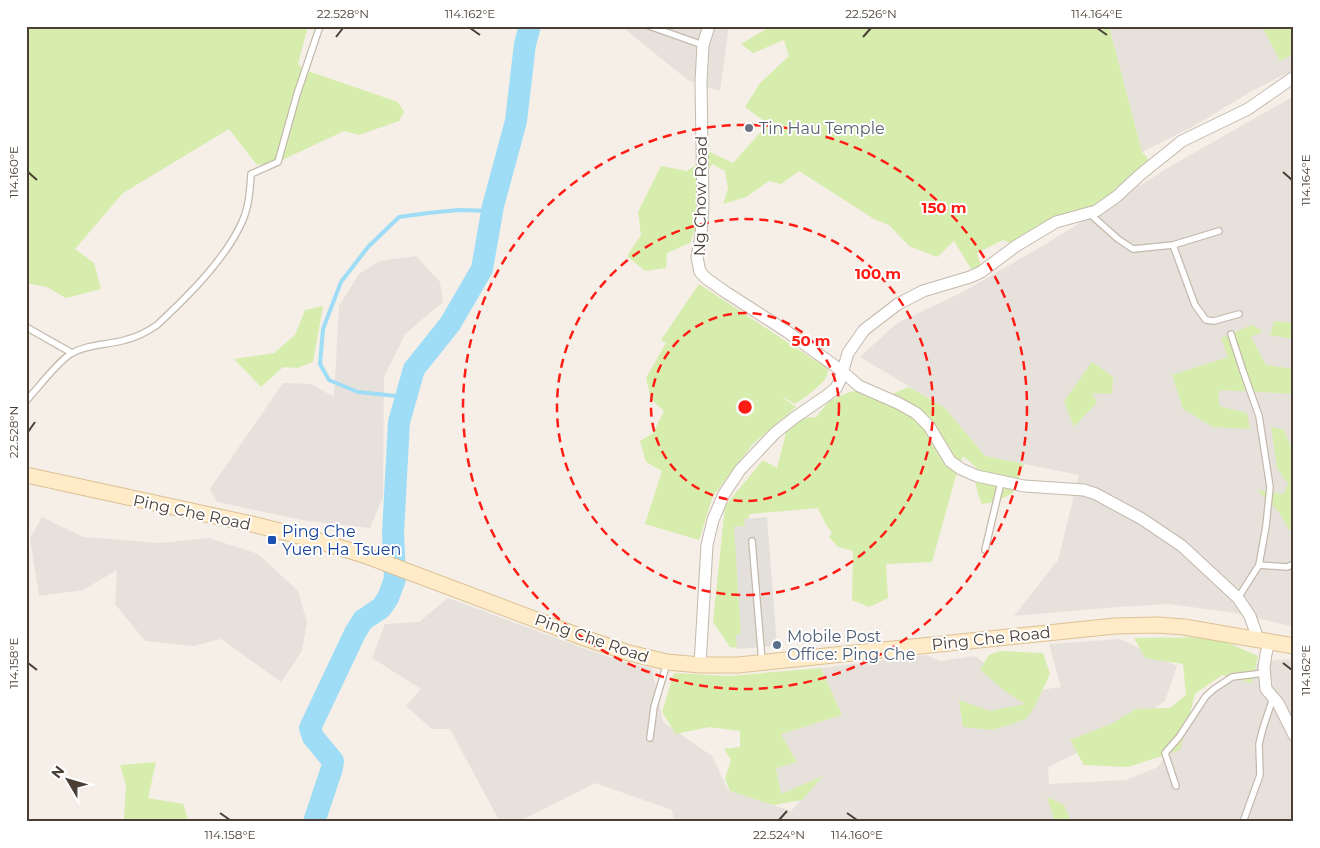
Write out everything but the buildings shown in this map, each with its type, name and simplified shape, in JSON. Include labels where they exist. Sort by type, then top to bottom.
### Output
[{"type":"street","name":"Ng Chow Road","points":[[709,26],[703,44],[701,82],[703,206],[701,236],[697,257],[700,272],[707,279],[786,331],[842,371],[862,388],[898,403],[916,413],[929,426],[953,464],[970,474],[1024,486],[1084,490],[1096,494],[1142,519],[1172,539],[1238,598],[1264,640]]},
{"type":"street","points":[[700,665],[707,545],[713,520],[721,500],[749,459],[764,443],[785,424],[832,391],[840,380],[848,353],[864,330],[898,304],[923,292],[982,272],[1016,246],[1056,222],[1090,214],[1106,204],[1182,141],[1248,109],[1294,77]]},
{"type":"street","name":"Ping Che Road","points":[[26,476],[256,525],[315,540],[417,574],[587,639],[629,653],[667,662],[700,665],[763,663],[1115,626],[1156,625],[1184,627],[1294,646]]},
{"type":"street","points":[[1264,640],[1266,689],[1278,703],[1294,735]]},
{"type":"lane","points":[[26,401],[60,363],[72,354],[88,348],[135,338],[157,325],[212,269],[242,222],[249,200],[251,174],[278,162],[297,94],[320,26]]},
{"type":"lane","points":[[649,26],[703,44]]},
{"type":"lane","points":[[1090,214],[1118,239],[1133,249],[1174,246],[1218,231]]},
{"type":"lane","points":[[1174,246],[1195,305],[1206,320],[1214,321],[1239,314]]},
{"type":"lane","points":[[26,327],[72,354]]},
{"type":"lane","points":[[1231,334],[1242,371],[1259,416],[1270,488],[1259,565],[1238,598]]},
{"type":"lane","points":[[985,550],[1001,482]]},
{"type":"lane","points":[[752,541],[763,663]]},
{"type":"lane","points":[[1259,565],[1287,567],[1294,564]]},
{"type":"lane","points":[[650,738],[654,707],[667,662]]},
{"type":"lane","points":[[1176,786],[1165,753],[1179,737],[1206,696],[1214,688],[1232,677],[1264,673]]},
{"type":"lane","points":[[1244,822],[1260,775],[1259,744],[1274,698]]},
{"type":"shaded area","points":[[621,26],[729,26],[720,91],[689,81]]},
{"type":"shaded area","points":[[1109,26],[1262,26],[1280,61],[1294,54],[1294,82],[1287,73],[1252,91],[1192,127],[1142,152]]},
{"type":"shaded area","points":[[1294,96],[1294,627],[1235,613],[1169,604],[1014,616],[1058,560],[1079,475],[985,456],[945,408],[860,357],[897,323],[961,293],[1049,242],[1171,166]]},
{"type":"shaded area","points":[[416,256],[440,282],[443,302],[405,334],[384,377],[383,497],[370,528],[302,520],[217,502],[210,489],[283,383],[311,384],[334,397],[339,306],[359,274],[379,261]]},
{"type":"shaded area","points":[[42,517],[83,537],[160,543],[209,538],[258,554],[298,591],[307,622],[302,651],[281,682],[221,639],[193,646],[145,641],[115,604],[117,570],[83,590],[39,596],[30,538]]},
{"type":"shaded area","points":[[767,517],[777,646],[737,649],[736,635],[741,634],[734,527],[745,526],[744,519]]},
{"type":"shaded area","points":[[448,598],[583,648],[627,663],[652,668],[663,722],[712,756],[728,790],[791,811],[822,777],[781,794],[776,768],[797,762],[781,734],[842,715],[821,668],[926,655],[940,661],[975,656],[1026,692],[1061,687],[1049,644],[1120,639],[1177,666],[1165,701],[1117,734],[1048,767],[1049,784],[1126,780],[1158,767],[1195,706],[1260,661],[1294,659],[1294,822],[674,822],[672,810],[595,783],[518,822],[500,822],[450,729],[432,729],[406,706],[421,689],[372,658],[385,624],[419,622]]},
{"type":"green space","points":[[26,26],[308,26],[298,64],[305,70],[398,102],[404,112],[399,121],[359,135],[344,131],[278,162],[257,165],[229,129],[123,193],[75,249],[94,263],[101,289],[66,298],[47,287],[26,283]]},
{"type":"green space","points":[[769,26],[1109,26],[1142,152],[1153,165],[1106,204],[1016,246],[1003,240],[977,253],[982,269],[973,272],[954,241],[937,257],[909,246],[889,225],[874,219],[799,171],[781,184],[769,181],[746,197],[723,204],[728,188],[725,171],[712,164],[703,181],[696,227],[690,243],[667,253],[666,268],[645,271],[627,256],[641,235],[638,212],[661,166],[687,171],[702,161],[710,152],[733,163],[768,124],[745,107],[760,83],[789,56],[784,40],[753,53],[741,44]]},
{"type":"green space","points":[[1262,26],[1294,26],[1294,54],[1280,61]]},
{"type":"green space","points":[[699,284],[826,367],[828,372],[820,385],[795,404],[779,395],[796,407],[753,444],[713,496],[699,540],[645,524],[662,471],[646,462],[640,441],[653,433],[664,411],[651,399],[646,378],[666,343],[661,340]]},
{"type":"green space","points":[[323,306],[313,362],[297,368],[283,367],[261,387],[234,359],[274,353],[295,335],[305,310]]},
{"type":"green space","points":[[1274,321],[1294,323],[1294,339],[1270,335]]},
{"type":"green space","points":[[1252,325],[1263,331],[1251,337],[1266,365],[1294,369],[1294,394],[1219,390],[1219,406],[1247,413],[1250,429],[1213,427],[1183,409],[1172,375],[1228,357],[1221,338]]},
{"type":"green space","points":[[1092,362],[1113,377],[1112,394],[1092,393],[1097,402],[1074,427],[1064,401]]},
{"type":"green space","points":[[909,387],[945,408],[985,456],[1024,464],[1013,493],[995,502],[982,504],[974,477],[978,469],[963,456],[932,562],[886,564],[888,598],[869,607],[852,600],[853,551],[838,547],[829,537],[832,533],[818,508],[750,514],[745,526],[735,527],[741,634],[736,635],[739,648],[730,647],[713,622],[725,506],[763,460],[777,468],[786,425],[795,419],[816,417],[829,401],[850,392],[862,390],[892,394]]},
{"type":"green space","points":[[1271,427],[1284,430],[1294,454],[1294,529],[1289,530],[1279,512],[1257,490],[1283,494],[1288,484],[1277,468]]},
{"type":"green space","points":[[1215,637],[1258,656],[1252,683],[1222,675],[1195,694],[1180,750],[1128,767],[1084,765],[1070,740],[1113,723],[1136,709],[1170,708],[1186,695],[1183,664],[1145,658],[1134,638]]},
{"type":"green space","points":[[1000,651],[1043,653],[1050,674],[1036,704],[1026,719],[993,730],[963,727],[959,700],[990,711],[1025,704],[1006,692],[980,670],[989,655]]},
{"type":"green space","points":[[821,668],[842,715],[781,734],[797,762],[776,768],[781,794],[823,776],[802,800],[773,805],[730,791],[725,779],[731,760],[724,749],[740,747],[740,731],[709,727],[676,734],[662,712],[674,673],[728,676]]},
{"type":"green space","points":[[156,762],[148,798],[183,804],[189,822],[126,822],[124,819],[126,785],[120,765]]},
{"type":"green space","points":[[1047,797],[1064,805],[1071,822],[1055,822]]},
{"type":"waterway","points":[[314,822],[333,761],[313,737],[310,728],[355,633],[363,620],[381,608],[388,598],[395,579],[393,533],[399,422],[414,369],[450,324],[482,269],[493,206],[516,121],[525,44],[530,26]]},
{"type":"waterway","points":[[406,397],[358,392],[329,380],[320,364],[323,329],[341,282],[368,247],[399,217],[459,210],[492,211]]},
{"type":"place","name":"Tin Hau Temple","points":[[749,128]]},
{"type":"place","name":"Ping Che Yuen Ha Tsuen","points":[[272,540]]},
{"type":"place","name":"Mobile Post Office: Ping Che","points":[[777,645]]}]
